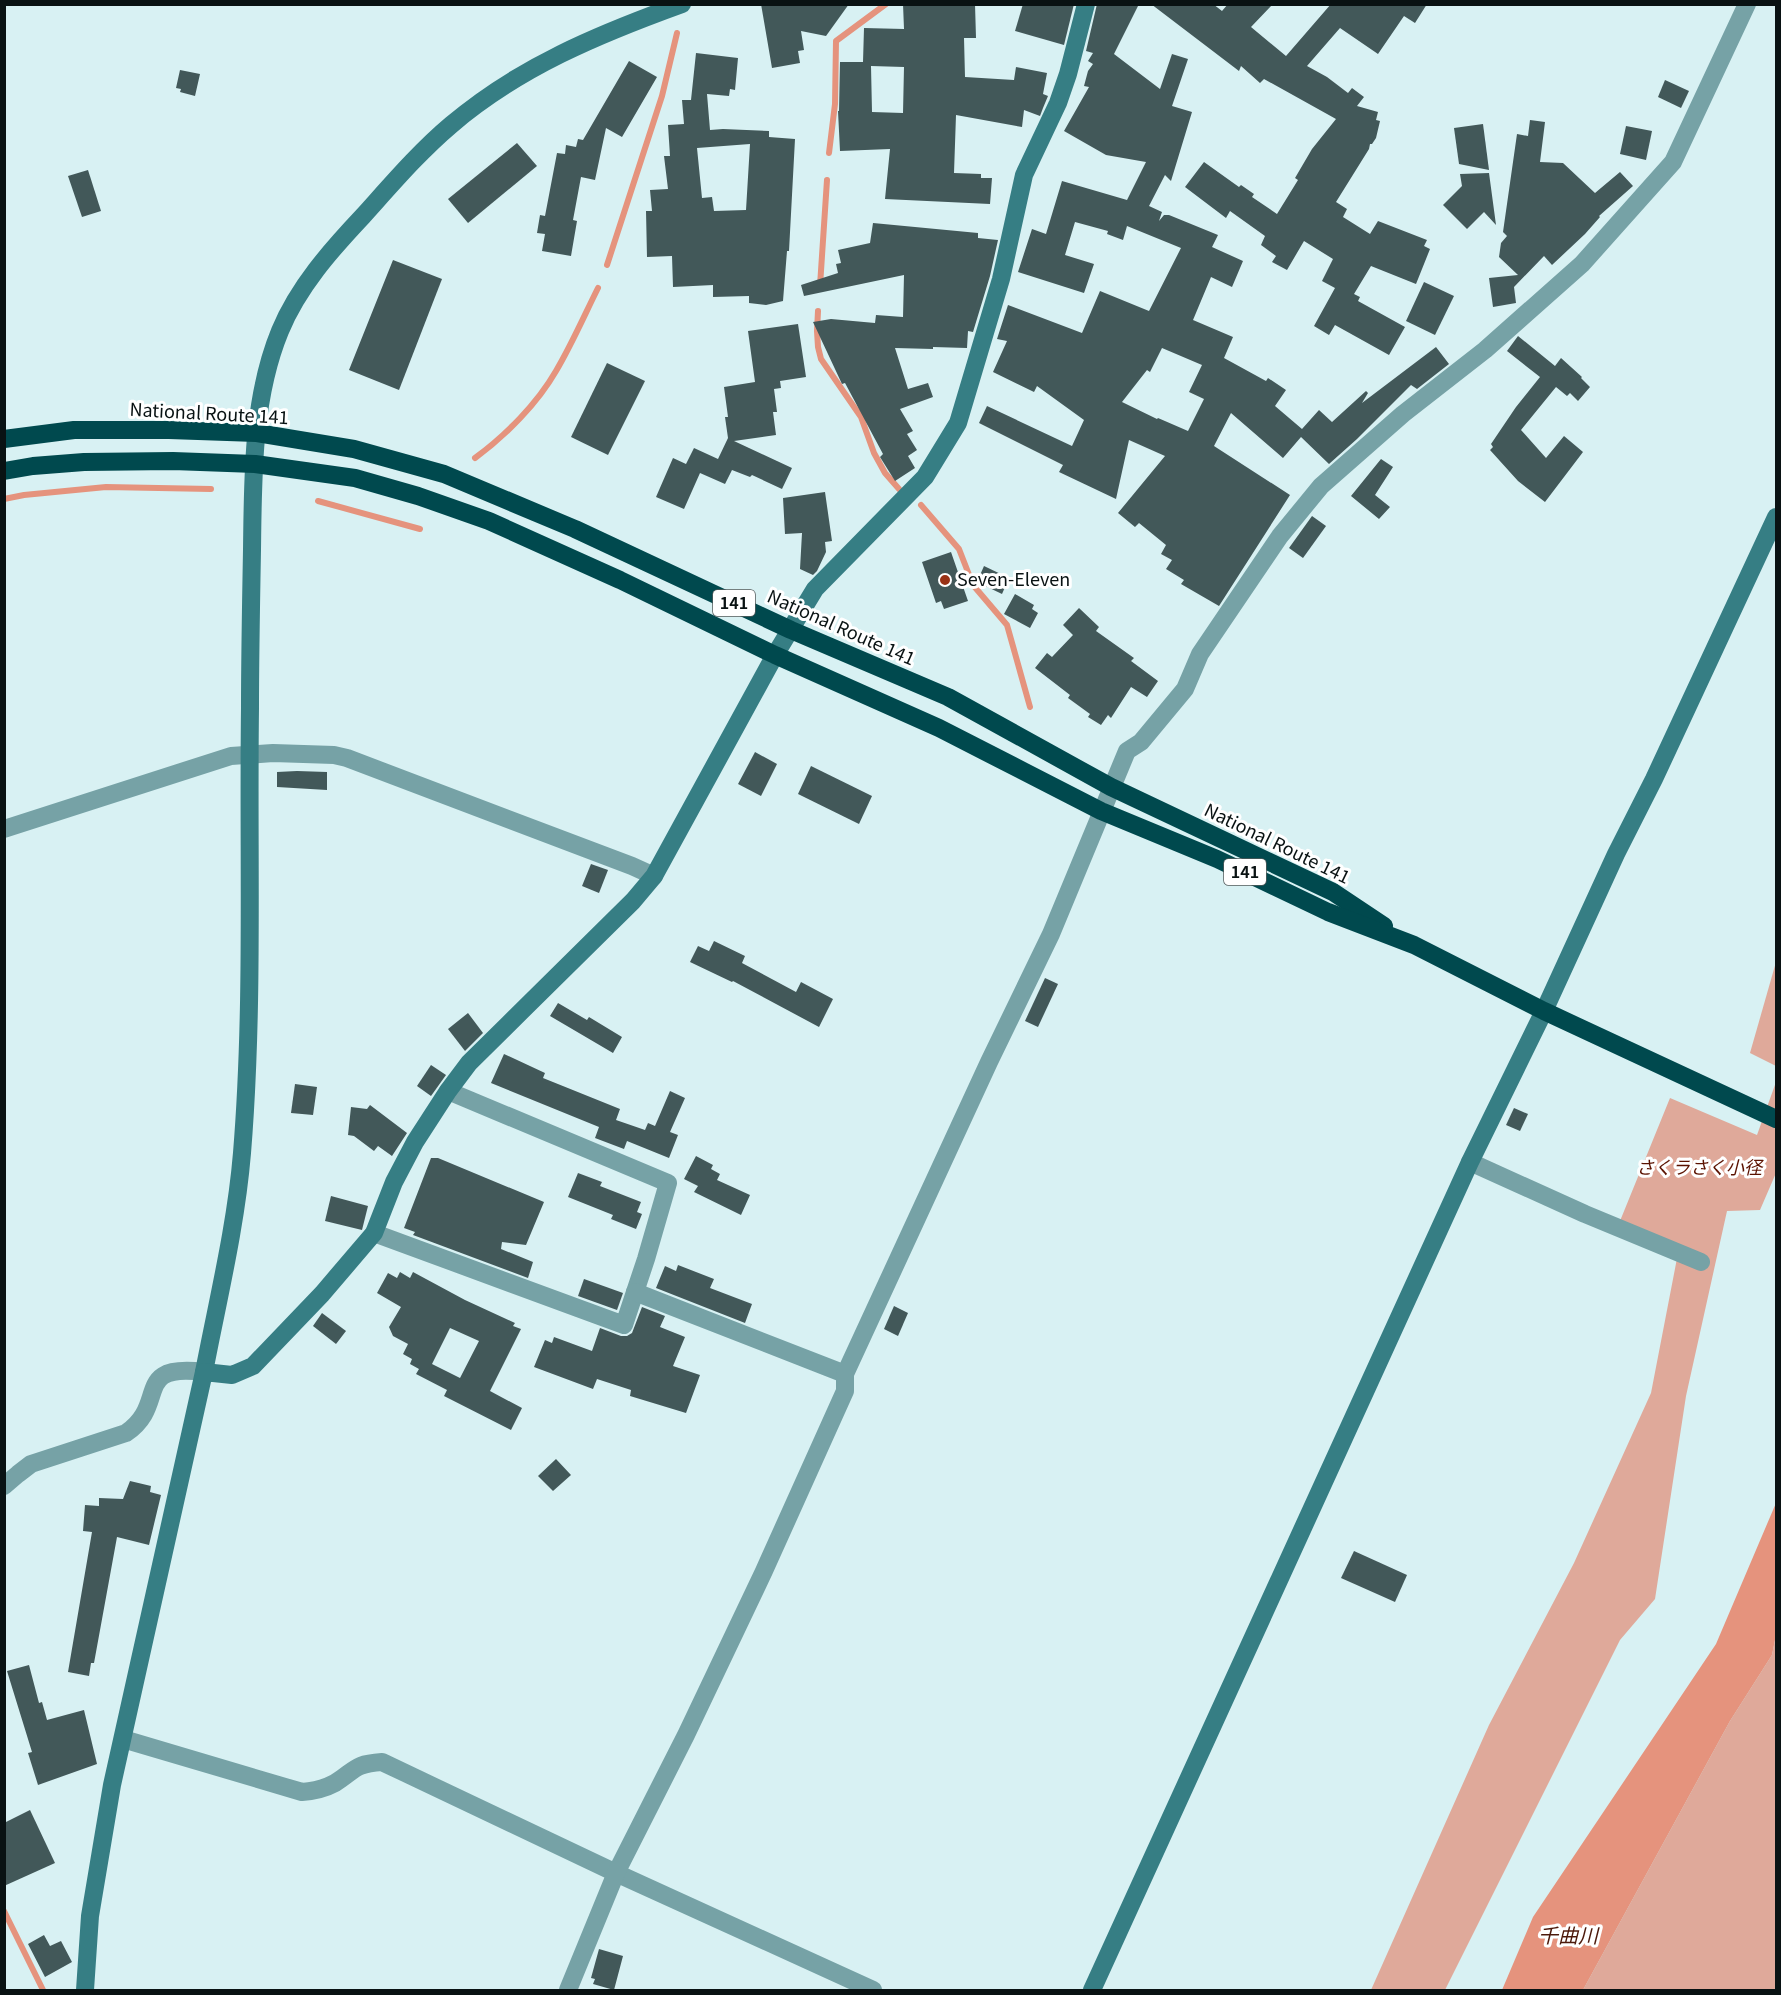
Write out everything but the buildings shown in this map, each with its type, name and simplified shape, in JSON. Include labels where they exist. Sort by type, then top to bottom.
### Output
[{"type":"highway","name":"National Route 141","points":[[4,439],[75,430],[257,433],[354,450],[444,474],[575,530],[791,630],[948,697],[1111,788],[1333,892],[1414,945]]},
{"type":"highway","name":"National Route 141","points":[[4,471],[84,462],[173,461],[255,464],[355,478],[418,496],[489,521],[549,547],[775,655],[939,728],[1101,811],[1217,859],[1328,912],[1414,945],[1544,1011],[1771,1117]]},
{"type":"street","points":[[85,1990],[90,1916],[112,1785],[204,1372],[231,1233],[242,1155],[247,1008],[252,501],[257,433],[269,360],[281,327],[297,296],[325,259],[427,147],[454,123],[486,98],[546,60],[611,31],[682,4]]},
{"type":"street","points":[[4,1486],[32,1464],[126,1433],[137,1426],[149,1407],[154,1384],[164,1374],[188,1370],[232,1375],[253,1366],[322,1294],[374,1233],[394,1182],[410,1152],[448,1091],[469,1063],[633,901],[654,876],[775,655],[815,589],[925,477],[958,423],[1001,279],[1024,175],[1058,103],[1086,4]]},
{"type":"street","points":[[568,1990],[616,1873],[681,1745],[764,1571],[845,1391],[844,1374],[1051,934],[1127,751],[1141,742],[1185,688],[1206,646],[1280,536],[1321,486],[1403,414],[1485,350],[1582,264],[1673,162],[1747,4]]},
{"type":"street","points":[[1092,1990],[1470,1162],[1544,1011],[1776,518]]},
{"type":"street","points":[[4,829],[231,756],[249,754],[334,755],[654,876]]},
{"type":"street","points":[[374,1233],[624,1325],[668,1183],[448,1091]]},
{"type":"street","points":[[1470,1162],[1585,1214],[1701,1262]]},
{"type":"street","points":[[635,1292],[844,1374]]},
{"type":"street","points":[[123,1739],[302,1792],[320,1790],[364,1763],[382,1762],[616,1873],[873,1990]]},
{"type":"green space","points":[[1776,962],[1776,1066],[1750,1053]]},
{"type":"green space","name":"さくラさく小径","points":[[1776,1082],[1776,1173],[1760,1210],[1727,1211],[1686,1396],[1655,1599],[1620,1640],[1445,1990],[1371,1990],[1489,1725],[1574,1563],[1651,1393],[1679,1248],[1620,1221],[1670,1098],[1757,1135]]},
{"type":"green space","points":[[1776,1635],[1776,1990],[1583,1990],[1730,1721],[1772,1655]]},
{"type":"water","name":"千曲川","points":[[1776,1503],[1776,1635],[1772,1655],[1730,1721],[1583,1990],[1502,1990],[1533,1917],[1716,1644]]},
{"type":"waterway","points":[[829,153],[835,104],[836,41],[886,4]]},
{"type":"waterway","points":[[607,265],[662,96],[677,33]]},
{"type":"waterway","points":[[820,286],[827,180]]},
{"type":"waterway","points":[[475,458],[509,429],[540,395],[562,361],[598,288]]},
{"type":"waterway","points":[[818,311],[817,331],[821,359],[861,417],[874,453],[885,473],[899,489]]},
{"type":"waterway","points":[[4,499],[106,487],[211,489]]},
{"type":"waterway","points":[[318,501],[420,529]]},
{"type":"waterway","points":[[921,505],[959,549],[973,585],[1007,625],[1030,707]]},
{"type":"waterway","points":[[4,1911],[43,1990]]},
{"type":"place","name":"Seven-Eleven","points":[[945,580]]}]
